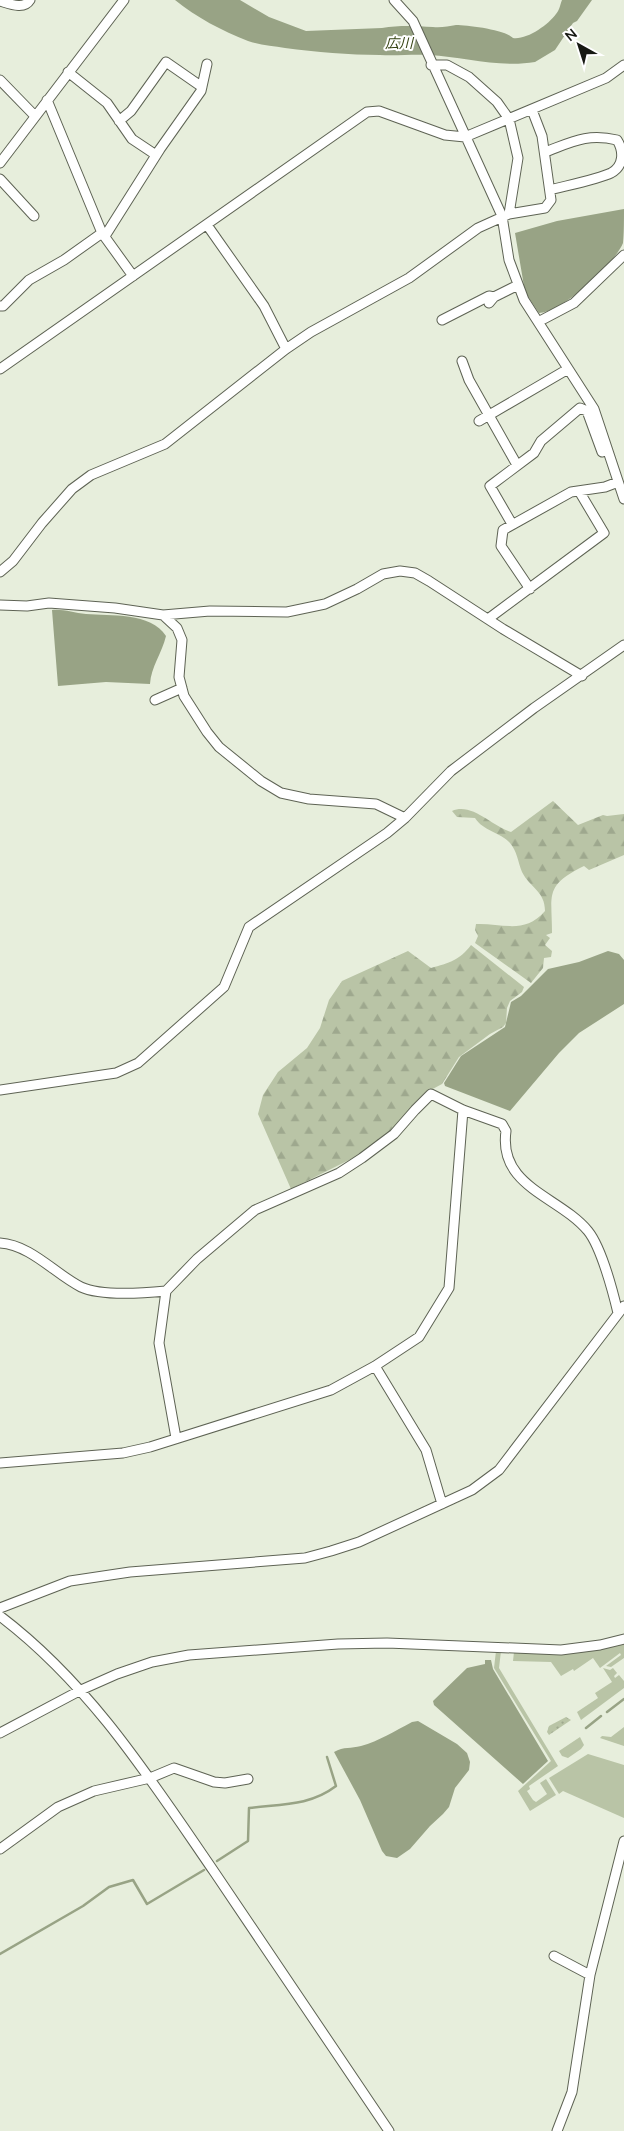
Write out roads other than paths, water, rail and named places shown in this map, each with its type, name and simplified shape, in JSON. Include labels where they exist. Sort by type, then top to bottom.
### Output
[{"type":"street","points":[[0,1],[23,6],[30,0]]},
{"type":"street","points":[[0,163],[124,0]]},
{"type":"street","points":[[394,0],[412,21],[465,137],[505,215]]},
{"type":"street","points":[[119,121],[131,111],[166,62],[202,87]]},
{"type":"street","points":[[430,62],[447,64],[469,77],[497,102],[509,119],[518,158],[505,215],[510,260],[524,300],[594,408],[624,499]]},
{"type":"street","points":[[0,306],[10,301],[29,280],[104,234],[201,91],[208,64]]},
{"type":"street","points":[[0,369],[367,112],[379,111],[444,135],[465,137],[606,78],[624,65]]},
{"type":"street","points":[[68,72],[107,103],[132,139],[156,156]]},
{"type":"street","points":[[0,80],[35,116]]},
{"type":"street","points":[[47,100],[104,234],[133,276]]},
{"type":"street","points":[[0,572],[13,561],[42,522],[72,489],[91,475],[165,444],[286,349],[311,332],[410,278],[478,228],[505,215],[545,208],[552,200],[542,136],[532,110]]},
{"type":"street","points":[[545,152],[582,138],[598,136],[617,140],[623,156],[623,160],[612,173],[550,190]]},
{"type":"street","points":[[0,179],[34,216]]},
{"type":"street","points":[[207,225],[264,306],[286,349]]},
{"type":"street","points":[[538,322],[574,303],[623,258]]},
{"type":"street","points":[[442,320],[489,296],[492,300],[518,285]]},
{"type":"street","points":[[462,361],[470,380],[517,464]]},
{"type":"street","points":[[480,421],[568,368]]},
{"type":"street","points":[[512,524],[490,486],[534,453],[541,441],[580,408],[587,411],[608,466],[612,464]]},
{"type":"street","points":[[530,590],[501,546],[503,530],[571,492],[605,487],[618,482]]},
{"type":"street","points":[[488,620],[604,533],[579,491]]},
{"type":"street","points":[[0,605],[27,606],[49,603],[115,608],[163,615],[210,611],[288,612],[325,604],[383,574],[400,571],[415,573],[488,620],[582,676]]},
{"type":"street","points":[[163,615],[177,628],[182,640],[180,677],[184,696],[207,732],[220,747],[261,781],[281,792],[309,799],[376,804],[405,818]]},
{"type":"street","points":[[0,1090],[116,1073],[138,1063],[224,987],[249,927],[387,833],[405,818],[451,771],[534,708],[624,645]]},
{"type":"street","points":[[155,700],[182,688]]},
{"type":"street","points":[[0,1608],[70,1581],[130,1572],[305,1558],[359,1542],[472,1490],[499,1470],[621,1310],[589,1232],[576,1218],[533,1190],[520,1178],[508,1159],[504,1144],[506,1130],[502,1124],[463,1110],[431,1094],[394,1134],[362,1158],[339,1173],[255,1210],[218,1240],[166,1291],[159,1343],[176,1438]]},
{"type":"street","points":[[0,1463],[123,1453],[176,1438],[331,1390],[375,1366],[419,1337],[449,1288],[463,1110]]},
{"type":"street","points":[[0,1243],[23,1251],[82,1287],[110,1292],[166,1291]]},
{"type":"street","points":[[375,1366],[426,1450],[442,1504]]},
{"type":"street","points":[[0,1616],[29,1638],[81,1690],[150,1778],[389,2131]]},
{"type":"street","points":[[0,1733],[81,1690],[117,1674],[152,1662],[189,1655],[377,1643],[562,1650],[600,1645],[624,1639]]},
{"type":"street","points":[[0,1849],[58,1807],[94,1791],[150,1778],[174,1768],[214,1782],[224,1783],[248,1779]]},
{"type":"street","points":[[557,2131],[572,2092],[590,1975],[624,1841]]},
{"type":"street","points":[[554,1956],[590,1975]]},
{"type":"water","name":"広川","points":[[175,0],[240,0],[269,17],[306,31],[456,25],[495,30],[513,38],[519,38],[543,27],[557,12],[562,0],[592,0],[577,21],[573,23],[555,50],[535,62],[509,64],[429,55],[332,53],[261,44],[248,41],[219,28],[200,18]]},
{"type":"water","points":[[624,209],[623,243],[618,252],[599,275],[586,286],[561,305],[549,311],[539,313],[525,292],[515,233],[557,221]]},
{"type":"water","points":[[52,610],[129,617],[151,623],[159,628],[166,636],[152,672],[150,684],[106,682],[58,686]]},
{"type":"water","points":[[608,951],[619,954],[624,960],[624,1004],[579,1033],[559,1053],[510,1111],[445,1086],[444,1083],[461,1056],[505,1027],[511,1002],[521,996],[548,969],[579,962]]},
{"type":"water","points":[[485,1660],[491,1660],[493,1669],[548,1761],[523,1784],[434,1705],[433,1701],[467,1668],[485,1664]]},
{"type":"water","points":[[418,1721],[457,1744],[467,1753],[470,1762],[469,1770],[455,1788],[449,1807],[410,1849],[397,1858],[386,1856],[382,1851],[360,1800],[334,1752],[368,1744],[412,1722]]},
{"type":"waterway","points":[[607,1712],[624,1699]]},
{"type":"waterway","points":[[586,1728],[601,1716]]},
{"type":"waterway","points":[[217,1861],[248,1841],[249,1808],[305,1801],[326,1793],[336,1786],[327,1757]]},
{"type":"waterway","points":[[0,1954],[83,1906],[109,1887],[133,1880],[147,1904],[204,1870]]}]
